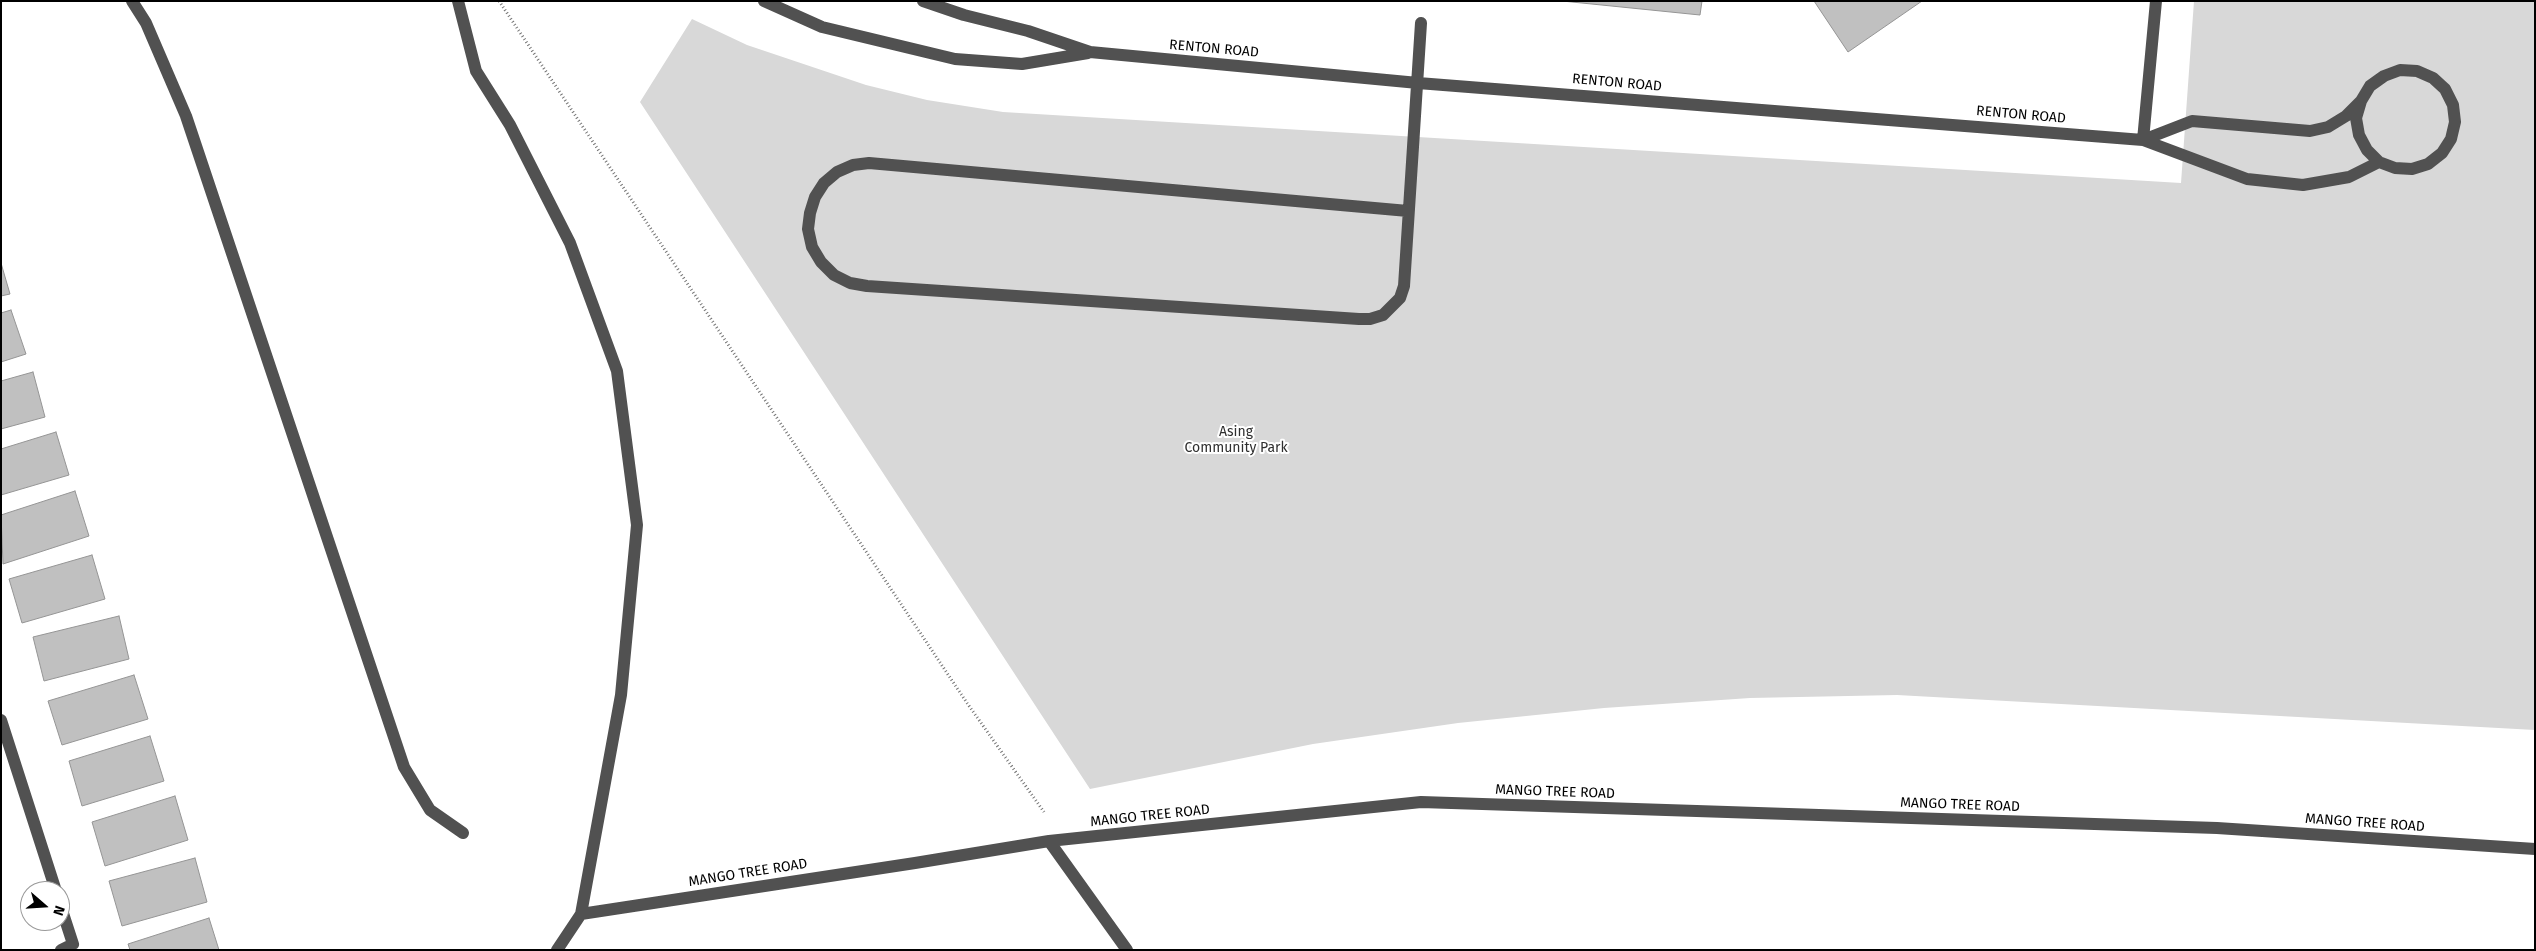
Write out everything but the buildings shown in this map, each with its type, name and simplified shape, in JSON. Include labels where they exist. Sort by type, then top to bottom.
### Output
[{"type":"street","points":[[132,1],[146,23],[186,116],[404,767],[430,810],[463,832]]},
{"type":"street","points":[[458,1],[476,71],[510,125],[570,243],[617,371],[637,525],[621,694],[581,914],[557,950]]},
{"type":"street","name":"RENTON ROAD","points":[[764,1],[822,27],[955,59],[1022,64],[1090,52]]},
{"type":"street","name":"RENTON ROAD","points":[[922,1],[964,15],[1028,31],[1090,52],[1418,83],[2143,140]]},
{"type":"street","points":[[2143,140],[2156,1]]},
{"type":"street","points":[[1408,211],[869,163],[845,169],[824,183],[815,197],[808,229],[812,247],[821,262],[834,275],[850,283],[867,286],[1370,319],[1383,315],[1392,308],[1402,292],[1418,83],[1421,23]]},
{"type":"street","points":[[2143,140],[2192,121],[2310,131],[2328,127],[2340,120],[2360,101],[2370,86],[2384,76],[2400,70],[2417,71],[2433,78],[2445,89],[2453,105],[2455,122],[2451,139],[2442,153],[2428,164],[2412,169],[2395,168],[2379,162],[2367,150],[2359,135],[2356,118],[2360,101]]},
{"type":"street","points":[[2143,140],[2247,179],[2303,185],[2349,177],[2379,162]]},
{"type":"street","points":[[1,720],[53,881]]},
{"type":"street","name":"MANGO TREE ROAD","points":[[581,914],[915,864],[1049,841],[1421,802],[2217,828],[2535,849]]},
{"type":"street","points":[[1049,841],[1127,950]]},
{"type":"street","points":[[61,950],[74,947],[69,931]]},
{"type":"path","points":[[499,1],[967,703],[1064,840]]},
{"type":"green space","name":"Asing Community Park","points":[[2194,1],[2535,1],[2535,730],[1897,695],[1750,698],[1604,708],[1458,723],[1313,744],[1090,789],[640,102],[692,19],[747,45],[866,85],[927,100],[1003,112],[2181,183]]}]
